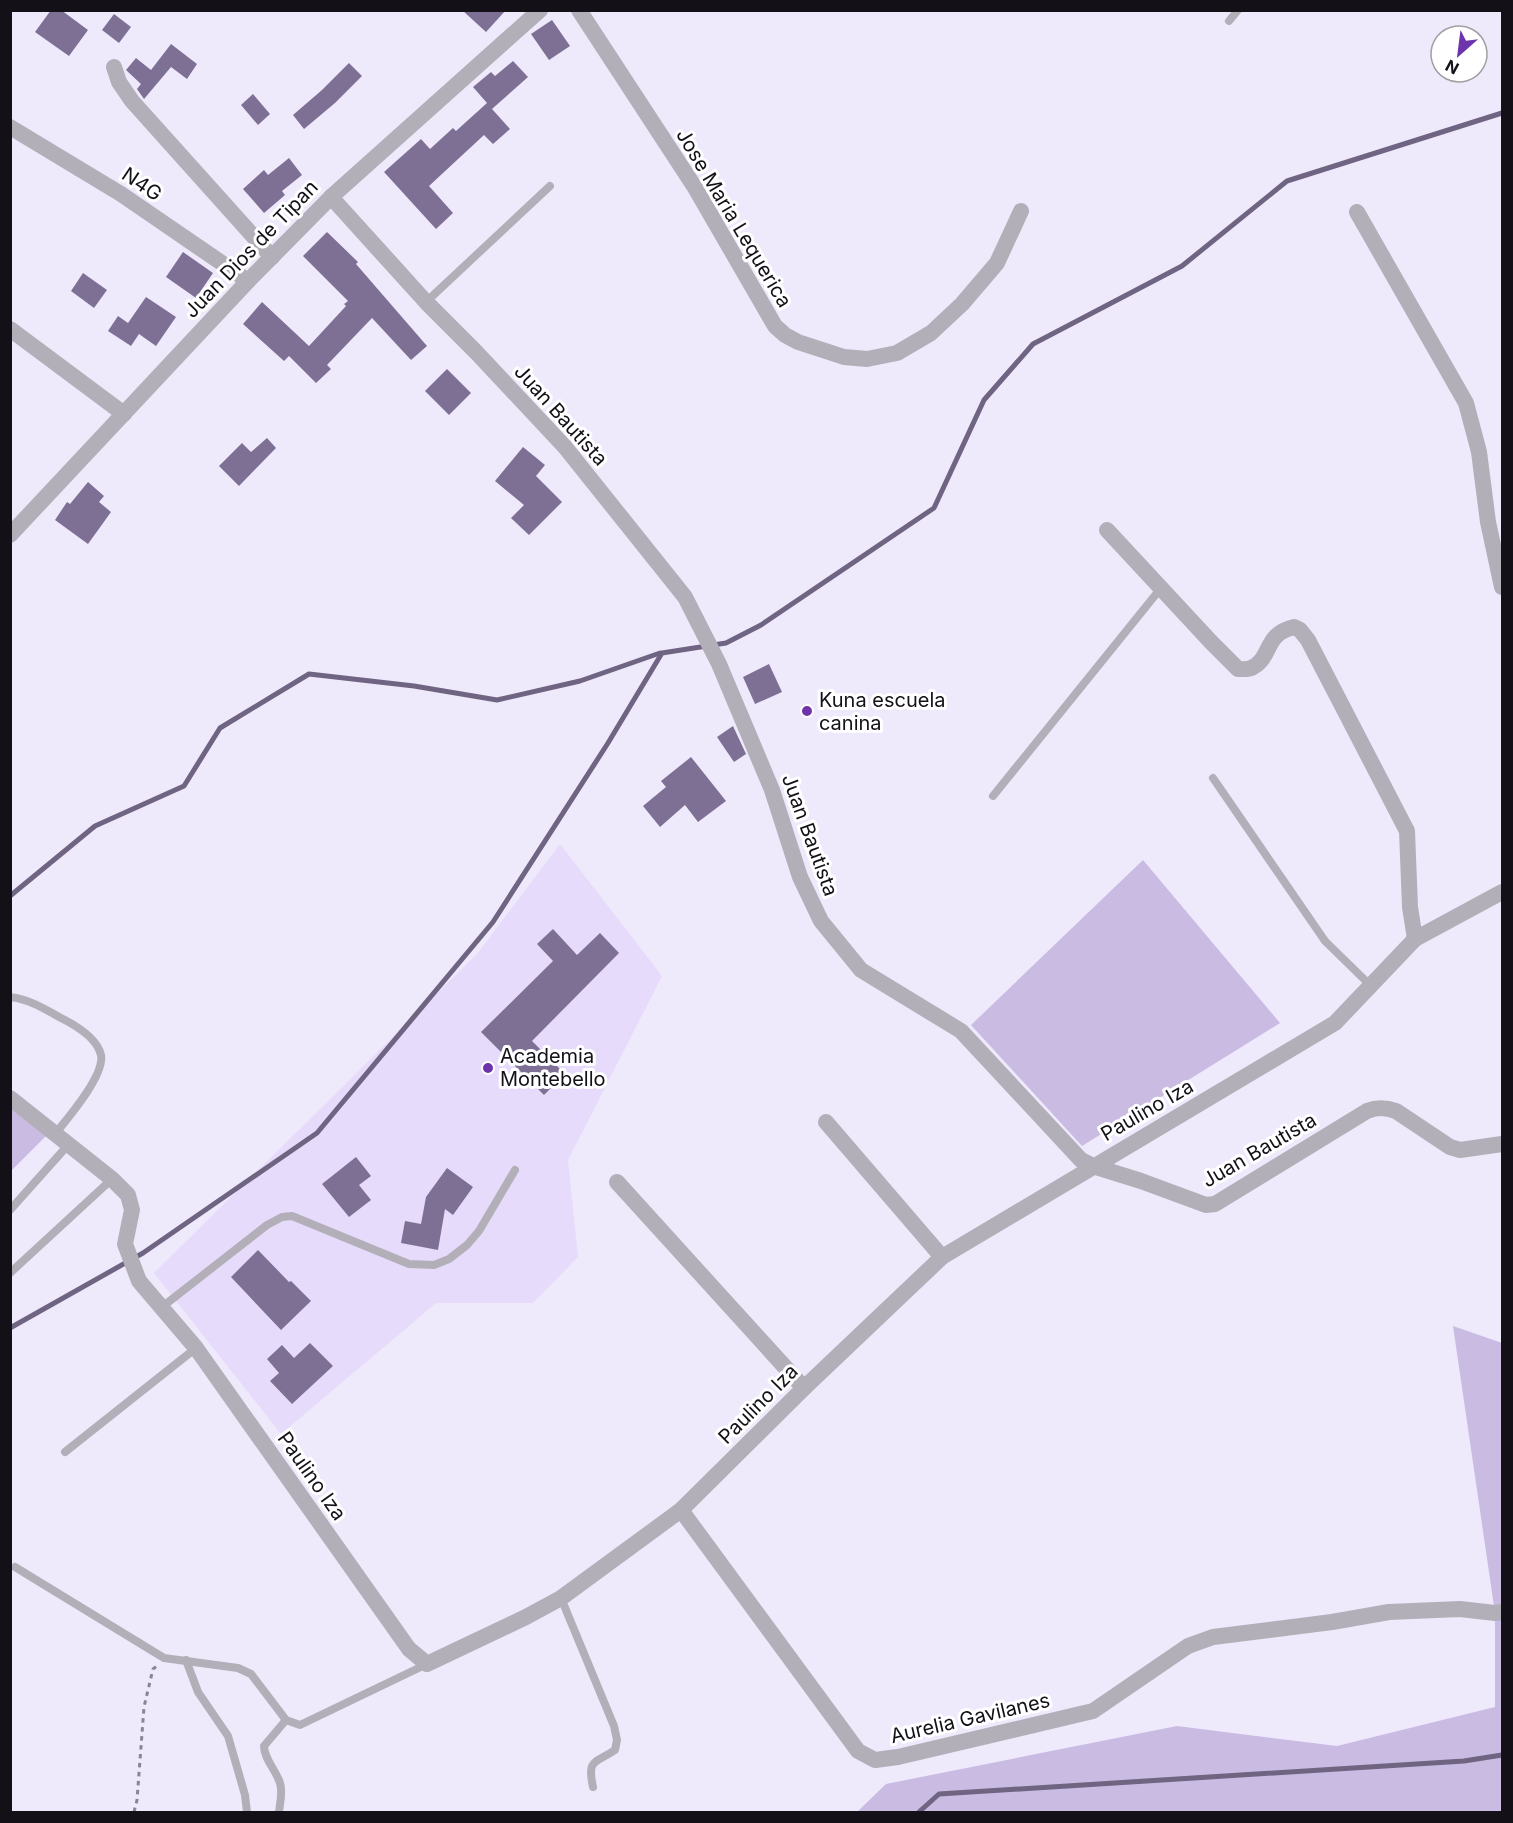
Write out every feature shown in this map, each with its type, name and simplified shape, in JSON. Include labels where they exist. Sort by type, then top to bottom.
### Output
[{"type":"street","name":"Juan Dios de Tipan","points":[[10,535],[248,281],[331,197],[540,10]]},
{"type":"street","name":"Jose Maria Lequerica","points":[[579,10],[694,186],[775,326],[798,342],[844,357],[867,359],[897,353],[931,333],[962,304],[997,263],[1021,211]]},
{"type":"street","points":[[114,67],[119,82],[132,101],[272,257]]},
{"type":"street","name":"N4G","points":[[10,127],[121,194],[248,281]]},
{"type":"street","name":"Juan Bautista","points":[[331,197],[426,302],[565,447],[685,597],[719,664],[772,790],[800,877],[821,921],[861,970],[961,1031],[1081,1160],[1206,1205],[1215,1204],[1367,1111],[1374,1109],[1388,1108],[1396,1111],[1441,1142],[1460,1150],[1503,1144]]},
{"type":"street","points":[[1357,212],[1466,403],[1479,452],[1488,522],[1503,587]]},
{"type":"street","points":[[10,329],[124,414]]},
{"type":"street","points":[[1107,530],[1238,669],[1251,669],[1258,663],[1282,629],[1294,627],[1300,630],[1308,640],[1407,831],[1410,907],[1415,939]]},
{"type":"street","name":"Paulino Iza","points":[[112,1179],[128,1195],[132,1210],[125,1244],[140,1281],[196,1348],[409,1649],[427,1664],[561,1598],[681,1510],[804,1388],[942,1257],[1335,1023],[1415,939],[1503,892]]},
{"type":"street","points":[[10,1098],[112,1179]]},
{"type":"street","points":[[826,1122],[942,1257]]},
{"type":"street","points":[[617,1182],[804,1388]]},
{"type":"street","name":"Aurelia Gavilanes","points":[[681,1510],[858,1751],[876,1760],[898,1757],[1093,1711],[1188,1646],[1213,1637],[1332,1622],[1389,1612],[1460,1609],[1503,1612]]},
{"type":"lane","points":[[1229,21],[1238,10]]},
{"type":"lane","points":[[426,302],[550,186]]},
{"type":"lane","points":[[993,796],[1161,588]]},
{"type":"lane","points":[[1214,778],[1324,941],[1371,986]]},
{"type":"lane","points":[[10,997],[23,998],[79,1027],[97,1047],[102,1057],[96,1077],[62,1139],[10,1210]]},
{"type":"lane","points":[[162,1307],[267,1225],[282,1217],[292,1216],[409,1264],[434,1265],[449,1259],[467,1245],[479,1231],[515,1170]]},
{"type":"lane","points":[[10,1273],[112,1179]]},
{"type":"lane","points":[[65,1452],[196,1348]]},
{"type":"lane","points":[[15,1566],[164,1658],[238,1668],[251,1674],[286,1720],[300,1725],[427,1664]]},
{"type":"lane","points":[[561,1598],[614,1726],[617,1740],[615,1750],[593,1762],[590,1768],[593,1787]]},
{"type":"lane","points":[[186,1660],[198,1692],[228,1736],[245,1795],[247,1812]]},
{"type":"lane","points":[[279,1812],[281,1786],[264,1753],[264,1746],[286,1720]]},
{"type":"path","points":[[134,1812],[137,1800],[144,1707],[153,1669],[164,1658]]},
{"type":"shaded area","name":"Academia Montebello","points":[[560,844],[662,976],[568,1160],[578,1257],[533,1303],[436,1303],[281,1434],[154,1273],[477,954]]},
{"type":"shaded area","points":[[1143,860],[1280,1023],[1082,1146],[971,1025]]},
{"type":"shaded area","points":[[11,1105],[47,1135],[11,1171]]},
{"type":"shaded area","points":[[1453,1326],[1502,1343],[1502,1812],[857,1812],[886,1784],[1177,1726],[1337,1746],[1495,1707],[1495,1613]]},
{"type":"building","points":[[51,10],[61,10],[88,30],[69,56],[35,32]]},
{"type":"building","points":[[462,10],[506,10],[486,32]]},
{"type":"building","points":[[114,14],[131,27],[119,43],[102,30]]},
{"type":"building","points":[[552,20],[570,46],[549,60],[531,34]]},
{"type":"building","points":[[171,44],[197,64],[187,79],[171,67],[144,99],[137,89],[141,84],[126,70],[136,58],[151,70]]},
{"type":"building","points":[[513,61],[528,77],[492,109],[510,129],[493,144],[484,135],[429,186],[453,213],[436,229],[384,172],[421,139],[430,149],[453,128],[456,131],[487,103],[473,87],[491,72],[495,76]]},
{"type":"building","points":[[349,63],[362,76],[304,129],[293,115]]},
{"type":"building","points":[[253,94],[270,114],[258,125],[241,105]]},
{"type":"building","points":[[289,158],[302,175],[282,191],[285,195],[264,213],[243,189],[264,170],[268,175]]},
{"type":"building","points":[[327,232],[358,262],[356,264],[427,346],[411,360],[372,318],[327,365],[331,369],[316,383],[289,356],[284,361],[243,324],[262,302],[309,346],[346,306],[344,304],[348,301],[303,256]]},
{"type":"building","points":[[183,252],[213,273],[196,298],[166,277]]},
{"type":"building","points":[[83,273],[107,290],[94,308],[71,291]]},
{"type":"building","points":[[146,297],[176,317],[156,346],[139,334],[131,346],[108,331],[118,316],[128,323]]},
{"type":"building","points":[[447,369],[471,393],[449,415],[425,391]]},
{"type":"building","points":[[267,438],[276,448],[239,486],[219,466],[242,443],[251,452]]},
{"type":"building","points":[[523,447],[545,465],[536,476],[562,502],[529,535],[511,518],[524,505],[495,481]]},
{"type":"building","points":[[88,482],[104,496],[99,502],[111,512],[88,544],[55,520],[67,502],[70,504]]},
{"type":"building","points":[[769,664],[782,692],[755,704],[743,677]]},
{"type":"building","points":[[733,726],[746,754],[734,762],[717,737]]},
{"type":"building","points":[[691,757],[726,801],[698,822],[685,805],[660,827],[643,806],[666,787],[661,781]]},
{"type":"building","points":[[553,929],[577,955],[600,933],[619,953],[532,1041],[565,1074],[544,1095],[481,1032],[553,961],[537,944]]},
{"type":"building","points":[[356,1157],[371,1176],[359,1185],[371,1200],[349,1217],[322,1184]]},
{"type":"building","points":[[447,1168],[473,1187],[453,1215],[445,1209],[438,1250],[401,1243],[405,1221],[421,1224],[426,1197]]},
{"type":"building","points":[[258,1250],[311,1301],[281,1330],[231,1277]]},
{"type":"building","points":[[310,1343],[333,1366],[292,1404],[270,1381],[279,1373],[267,1359],[282,1345],[294,1358]]},
{"type":"waterway","points":[[10,1328],[143,1253],[317,1133],[493,922],[608,743],[662,653],[726,643],[761,625],[934,508],[984,400],[1033,344],[1182,266],[1287,181],[1502,113]]},
{"type":"waterway","points":[[10,896],[95,826],[184,786],[220,728],[309,674],[414,686],[497,700],[580,681],[660,653]]},
{"type":"waterway","points":[[919,1812],[939,1794],[1464,1761],[1502,1755]]},
{"type":"place","name":"Kuna escuela canina","points":[[807,711]]},
{"type":"place","name":"Academia Montebello","points":[[488,1068]]}]
